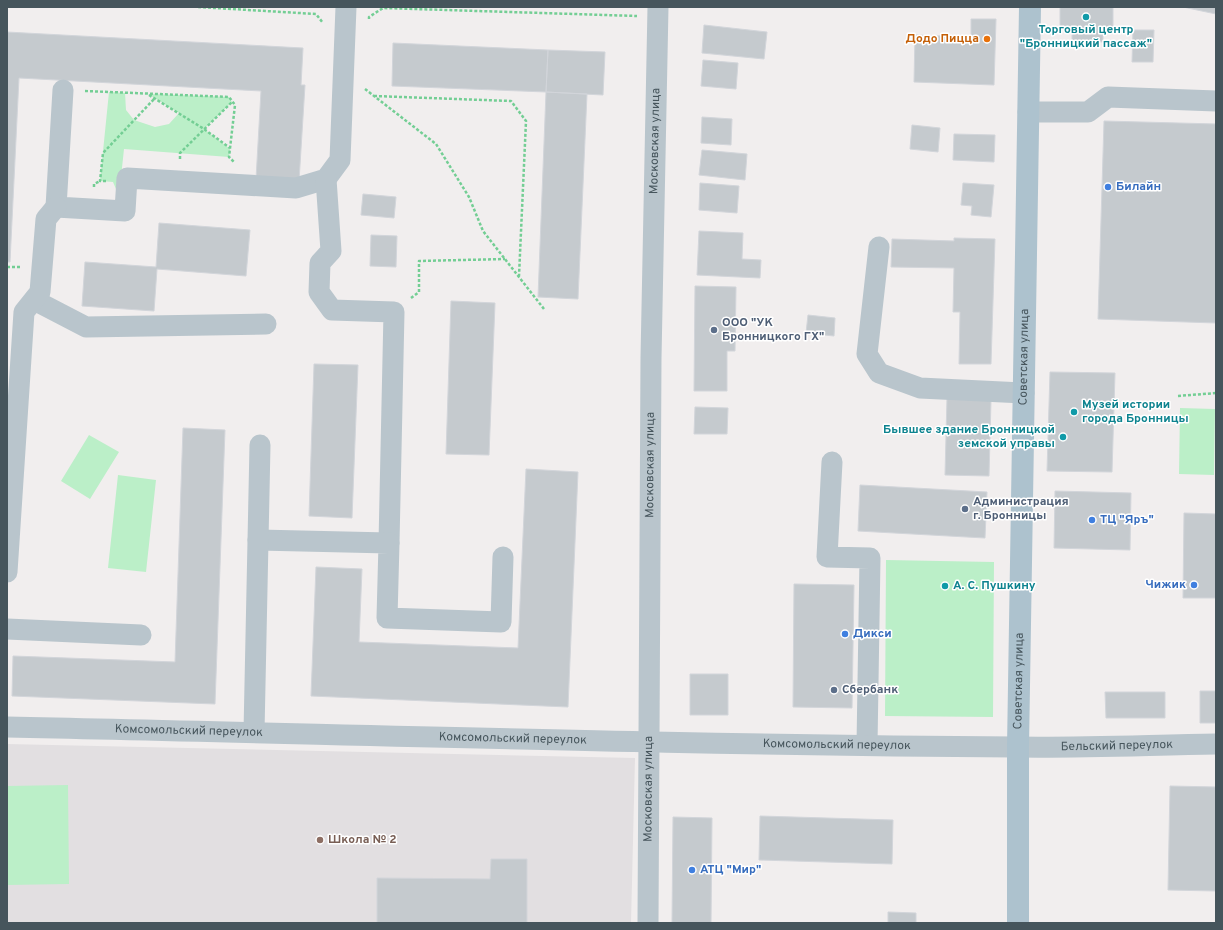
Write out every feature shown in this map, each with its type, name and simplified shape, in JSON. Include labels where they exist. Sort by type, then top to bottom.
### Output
[{"type":"main road","name":"Советская улица","points":[[1018,923],[1018,747],[1030,7]]},
{"type":"street","points":[[56,207],[125,211],[127,178],[296,188],[326,179],[340,160],[346,7]]},
{"type":"street","name":"Московская улица","points":[[648,923],[651,358],[657,12]]},
{"type":"street","points":[[7,572],[22,307],[40,292],[46,219],[56,207],[62,90]]},
{"type":"street","points":[[1028,112],[1088,112],[1108,97],[1216,101]]},
{"type":"street","points":[[326,179],[331,251],[320,263],[319,292],[332,310],[394,312],[387,618],[501,622],[503,557]]},
{"type":"street","points":[[879,247],[867,354],[879,373],[920,388],[1024,393]]},
{"type":"street","points":[[22,307],[86,327],[266,324]]},
{"type":"street","points":[[254,732],[260,445]]},
{"type":"street","points":[[832,462],[827,557],[870,558],[867,745]]},
{"type":"street","points":[[258,540],[389,543]]},
{"type":"street","points":[[7,629],[141,634]]},
{"type":"street","name":"Комсомольский переулок","points":[[7,727],[649,742],[1018,747]]},
{"type":"street","name":"Бельский переулок","points":[[1018,747],[1216,744]]},
{"type":"path","points":[[198,7],[316,14],[325,25]]},
{"type":"path","points":[[368,25],[369,17],[383,8],[657,12]]},
{"type":"path","points":[[362,95],[365,88],[436,144],[468,198],[484,231],[544,308]]},
{"type":"path","points":[[62,90],[229,97],[235,105],[230,157],[254,185]]},
{"type":"path","points":[[148,94],[204,129],[230,148]]},
{"type":"path","points":[[374,96],[511,101],[526,121],[519,276]]},
{"type":"path","points":[[106,182],[100,181],[103,153],[155,98]]},
{"type":"path","points":[[180,181],[180,152],[232,102]]},
{"type":"path","points":[[394,312],[419,292],[419,261],[505,259]]},
{"type":"path","points":[[1178,396],[1216,393]]},
{"type":"shaded area","name":"Школа № 2","points":[[7,744],[635,758],[631,923],[7,923]]},
{"type":"green space","points":[[109,92],[125,93],[126,110],[134,120],[155,127],[169,124],[179,113],[148,94],[229,97],[232,102],[204,129],[230,149],[229,157],[124,149],[119,196],[113,182],[100,181]]},
{"type":"green space","points":[[1180,408],[1215,409],[1214,475],[1179,474]]},
{"type":"green space","points":[[89,435],[119,452],[90,499],[61,481]]},
{"type":"green space","points":[[118,475],[156,480],[146,572],[108,568]]},
{"type":"green space","points":[[886,560],[994,562],[993,717],[885,716]]},
{"type":"green space","points":[[68,785],[69,884],[7,885],[7,786]]},
{"type":"building","name":"Торговый центр \"Бронницкий пассаж\"","points":[[1060,7],[1113,7],[1113,29],[1103,29],[1103,42],[1072,41],[1072,28],[1060,28]]},
{"type":"building","points":[[1183,7],[1216,7],[1216,14]]},
{"type":"building","points":[[971,19],[996,19],[994,85],[914,82],[915,35],[971,37]]},
{"type":"building","points":[[704,25],[767,32],[764,59],[702,53]]},
{"type":"building","points":[[1133,30],[1154,30],[1153,62],[1132,62]]},
{"type":"building","points":[[7,32],[303,48],[301,85],[305,85],[299,181],[256,179],[261,91],[19,78],[10,262],[7,262]]},
{"type":"building","points":[[393,43],[548,50],[546,92],[392,86]]},
{"type":"building","points":[[548,50],[605,52],[603,95],[546,92]]},
{"type":"building","points":[[703,60],[738,63],[736,89],[701,86]]},
{"type":"building","points":[[546,92],[587,94],[578,299],[538,297]]},
{"type":"building","points":[[702,117],[732,119],[731,145],[701,143]]},
{"type":"building","points":[[1104,121],[1216,124],[1216,323],[1098,319]]},
{"type":"building","points":[[912,125],[940,128],[938,152],[910,149]]},
{"type":"building","points":[[954,134],[995,135],[994,162],[953,160]]},
{"type":"building","points":[[702,150],[747,154],[745,180],[699,175]]},
{"type":"building","points":[[700,183],[739,186],[737,213],[699,210]]},
{"type":"building","points":[[963,183],[994,185],[991,217],[971,215],[972,206],[961,205]]},
{"type":"building","points":[[363,194],[396,197],[394,218],[361,215]]},
{"type":"building","points":[[159,223],[250,230],[246,276],[157,269],[154,311],[82,306],[85,262],[156,267]]},
{"type":"building","points":[[699,231],[743,233],[742,259],[761,260],[760,278],[697,275]]},
{"type":"building","points":[[371,235],[397,236],[396,267],[370,266]]},
{"type":"building","points":[[954,238],[995,239],[991,364],[959,364],[960,312],[953,312],[954,268],[891,267],[892,239],[954,241]]},
{"type":"building","points":[[695,286],[736,287],[735,351],[727,351],[727,391],[694,391]]},
{"type":"building","points":[[451,301],[495,303],[489,455],[446,454]]},
{"type":"building","points":[[808,315],[835,318],[834,336],[806,333]]},
{"type":"building","points":[[314,364],[358,365],[352,518],[309,516]]},
{"type":"building","points":[[1050,372],[1115,373],[1112,472],[1047,471]]},
{"type":"building","points":[[947,398],[991,400],[989,476],[945,475]]},
{"type":"building","points":[[695,407],[728,408],[727,434],[694,434]]},
{"type":"building","points":[[183,428],[225,430],[215,704],[12,696],[13,656],[175,662]]},
{"type":"building","points":[[526,469],[578,472],[568,707],[311,696],[316,567],[362,569],[359,642],[518,648]]},
{"type":"building","points":[[860,485],[987,492],[985,538],[858,531]]},
{"type":"building","name":"ТЦ \"Яръ\"","points":[[1055,491],[1131,493],[1130,550],[1054,548]]},
{"type":"building","points":[[1184,513],[1216,514],[1216,598],[1183,598]]},
{"type":"building","points":[[794,584],[854,585],[852,708],[793,707]]},
{"type":"building","points":[[690,674],[728,674],[728,715],[690,715]]},
{"type":"building","points":[[1200,691],[1216,691],[1216,723],[1200,723]]},
{"type":"building","points":[[1105,692],[1165,692],[1165,718],[1106,718]]},
{"type":"building","points":[[1170,786],[1216,787],[1216,891],[1168,890]]},
{"type":"building","points":[[760,816],[893,820],[892,864],[759,860]]},
{"type":"building","name":"АТЦ \"Мир\"","points":[[673,817],[712,818],[711,923],[672,923]]},
{"type":"building","points":[[491,859],[527,859],[527,923],[377,923],[377,878],[490,879]]},
{"type":"building","points":[[888,912],[916,913],[916,923],[888,923]]},
{"type":"place","name":"Торговый центр \"Бронницкий пассаж\"","points":[[1086,17]]},
{"type":"place","name":"Додо Пицца","points":[[987,39]]},
{"type":"place","name":"Билайн","points":[[1108,187]]},
{"type":"place","name":"ООО \"УК Бронницкого ГХ\"","points":[[714,330]]},
{"type":"place","name":"Музей истории города Бронницы","points":[[1074,412]]},
{"type":"place","name":"Бывшее здание Бронницкой земской управы","points":[[1063,437]]},
{"type":"place","name":"Администрация г. Бронницы","points":[[965,509]]},
{"type":"place","name":"ТЦ \"Яръ\"","points":[[1092,520]]},
{"type":"place","name":"Чижик","points":[[1194,585]]},
{"type":"place","name":"А. С. Пушкину","points":[[945,586]]},
{"type":"place","name":"Дикси","points":[[845,634]]},
{"type":"place","name":"Сбербанк","points":[[834,690]]},
{"type":"place","name":"Школа № 2","points":[[320,840]]},
{"type":"place","name":"АТЦ \"Мир\"","points":[[692,870]]}]
